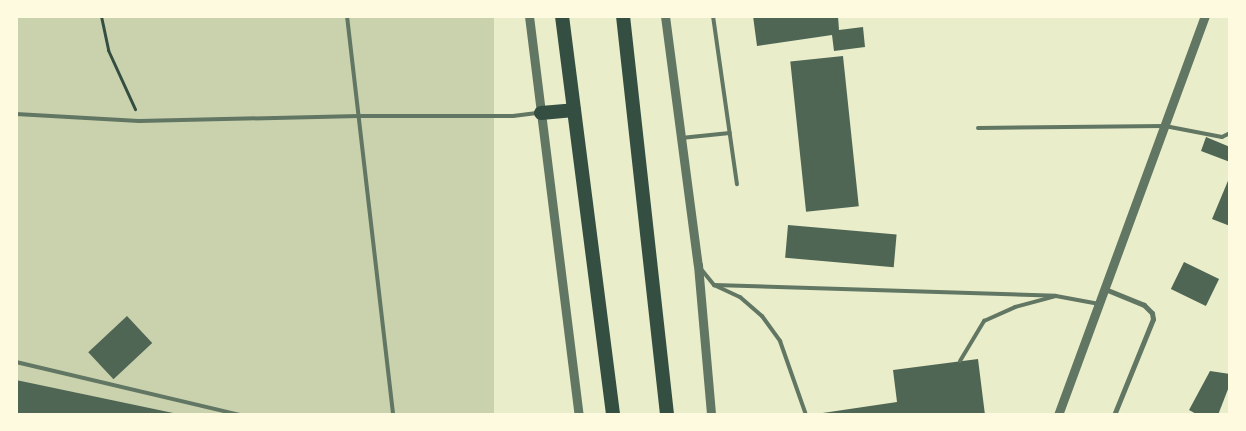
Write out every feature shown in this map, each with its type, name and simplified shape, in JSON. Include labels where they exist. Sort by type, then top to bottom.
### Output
[{"type":"highway","points":[[562,16],[613,415]]},
{"type":"highway","points":[[623,16],[667,415]]},
{"type":"highway","points":[[541,113],[574,110]]},
{"type":"street","points":[[529,16],[579,415]]},
{"type":"street","points":[[666,16],[698,265],[711,415]]},
{"type":"street","points":[[1058,415],[1205,16]]},
{"type":"street","points":[[1105,289],[1144,305],[1152,313],[1153,319],[1114,415]]},
{"type":"lane","points":[[347,16],[393,415]]},
{"type":"lane","points":[[713,16],[737,184]]},
{"type":"lane","points":[[16,114],[139,121],[359,116],[513,116],[541,113]]},
{"type":"lane","points":[[978,128],[1165,126],[1222,136],[1230,133]]},
{"type":"lane","points":[[681,138],[730,133]]},
{"type":"lane","points":[[698,265],[714,285],[740,298],[762,316],[780,341],[806,415]]},
{"type":"lane","points":[[714,285],[1056,296],[1099,304]]},
{"type":"lane","points":[[960,361],[984,321],[1014,307],[1056,296]]},
{"type":"lane","points":[[16,362],[242,415]]},
{"type":"path","points":[[100,16],[108,50],[130,94],[139,121]]},
{"type":"green space","points":[[16,16],[494,16],[494,415],[16,415]]},
{"type":"building","points":[[753,16],[838,16],[839,30],[863,27],[865,47],[834,51],[832,35],[757,46]]},
{"type":"building","points":[[843,56],[859,206],[806,212],[790,62]]},
{"type":"building","points":[[1206,137],[1230,147],[1230,162],[1201,151]]},
{"type":"building","points":[[1230,176],[1230,226],[1212,219]]},
{"type":"building","points":[[788,225],[897,234],[894,267],[785,258]]},
{"type":"building","points":[[1184,262],[1219,279],[1206,306],[1171,289]]},
{"type":"building","points":[[127,316],[152,343],[113,379],[88,352]]},
{"type":"building","points":[[978,359],[985,415],[809,415],[897,402],[893,370]]},
{"type":"building","points":[[1210,371],[1230,374],[1230,384],[1218,415],[1198,415],[1189,410]]},
{"type":"building","points":[[16,380],[178,414],[178,415],[16,415]]}]
